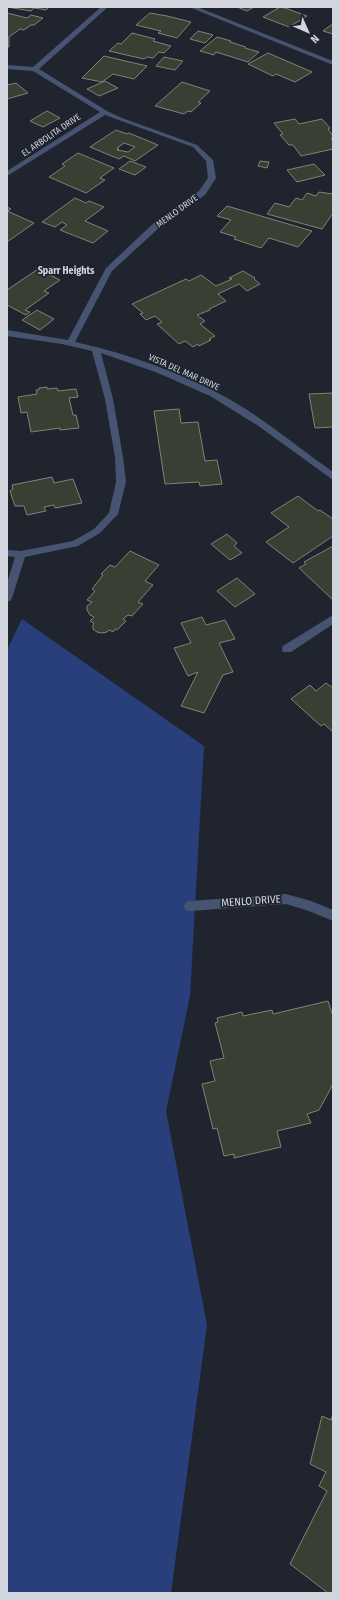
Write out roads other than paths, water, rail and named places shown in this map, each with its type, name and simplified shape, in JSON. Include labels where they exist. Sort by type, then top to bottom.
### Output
[{"type":"street","points":[[35,69],[105,7]]},
{"type":"street","points":[[192,7],[285,42],[333,63]]},
{"type":"street","name":"MENLO DRIVE","points":[[7,67],[35,69],[105,112],[120,119],[195,146],[208,160],[211,166],[212,178],[202,193],[159,223],[109,270],[70,343]]},
{"type":"street","name":"EL ARBOLITA DRIVE","points":[[7,174],[30,161],[84,123],[105,112]]},
{"type":"street","name":"VISTA DEL MAR DRIVE","points":[[7,333],[70,343],[125,358],[167,374],[214,395],[250,417],[333,477]]},
{"type":"street","points":[[7,552],[21,554],[75,544],[96,531],[113,514],[121,482],[119,457],[109,399],[96,350]]},
{"type":"street","points":[[7,598],[21,554]]},
{"type":"street","points":[[288,649],[333,619]]},
{"type":"street","name":"MENLO DRIVE","points":[[190,906],[286,899],[311,906],[333,916]]},
{"type":"district","name":"Sparr Heights","points":[[66,271]]}]
